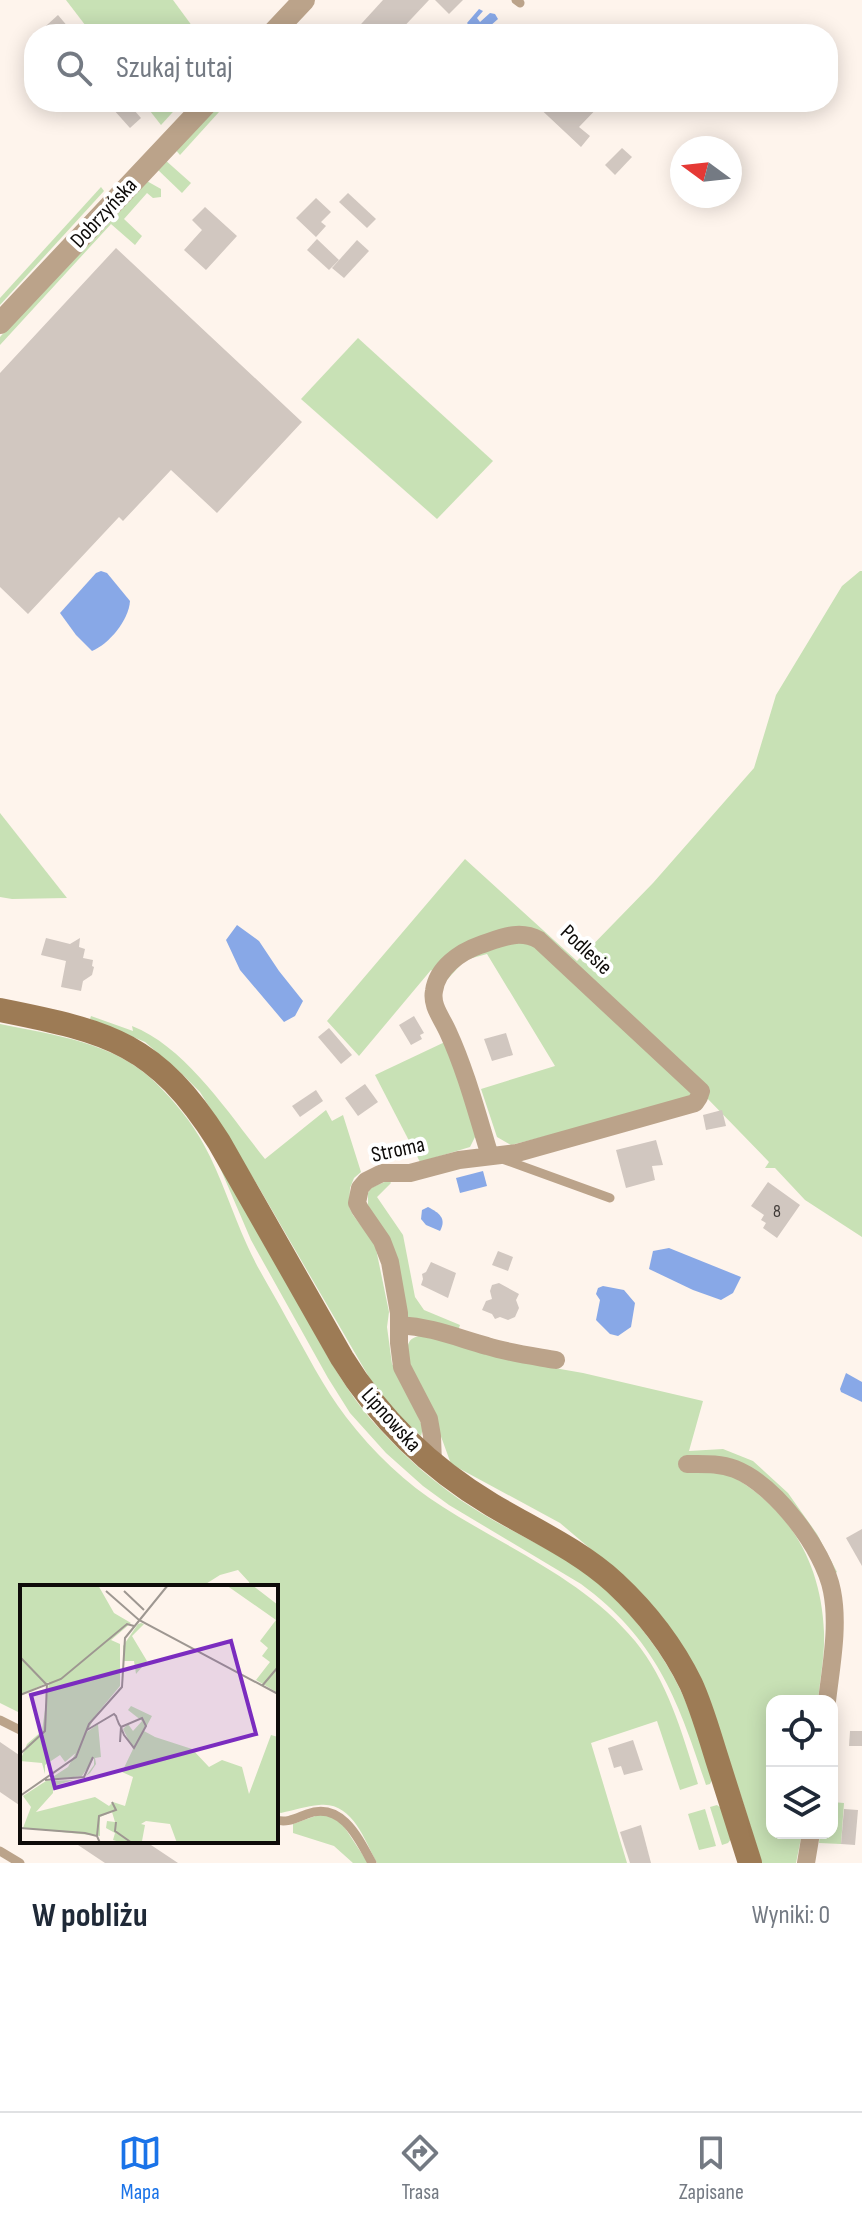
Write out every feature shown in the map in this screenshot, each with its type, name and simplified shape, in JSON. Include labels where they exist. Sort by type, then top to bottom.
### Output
[{"type":"main road","name":"Lipnowska","points":[[0,1010],[66,1023],[100,1034],[145,1057],[172,1080],[197,1108],[219,1142],[349,1371],[389,1423],[433,1464],[492,1505],[596,1568],[627,1595],[656,1629],[696,1695],[750,1863]]},
{"type":"street","points":[[281,24],[304,0]]},
{"type":"street","name":"Dobrzyńska","points":[[0,323],[199,112]]},
{"type":"street","name":"Podlesie","points":[[490,1156],[452,1043],[433,1001],[433,993],[436,983],[459,954],[510,935],[530,935],[539,940],[698,1086],[701,1091],[699,1097],[695,1103],[686,1105]]},
{"type":"street","name":"Stroma","points":[[433,1464],[429,1419],[402,1367],[399,1313],[390,1262],[382,1241],[357,1203],[360,1188],[382,1173],[410,1173],[459,1160],[517,1153],[686,1105]]},
{"type":"street","points":[[399,1325],[422,1326],[489,1347],[556,1360]]},
{"type":"street","points":[[687,1464],[716,1464],[737,1470],[760,1483],[776,1497],[804,1532],[832,1590],[834,1639],[828,1695]]},
{"type":"street","points":[[806,1863],[810,1839]]},
{"type":"lane","points":[[490,1156],[610,1198]]},
{"type":"lane","points":[[0,1720],[20,1730]]},
{"type":"lane","points":[[278,1820],[287,1821],[316,1811],[334,1813],[342,1818],[372,1863]]},
{"type":"lane","points":[[0,1851],[20,1863]]},
{"type":"green space","points":[[66,0],[173,0],[191,24],[84,24]]},
{"type":"green space","points":[[151,112],[173,112],[161,125]]},
{"type":"green space","points":[[208,112],[219,112],[180,155],[174,148]]},
{"type":"green space","points":[[164,159],[191,183],[182,193],[156,168]]},
{"type":"green space","points":[[145,180],[161,189],[161,197],[153,198],[147,193],[124,219],[142,236],[135,245],[111,224],[0,345],[0,337]]},
{"type":"green space","points":[[101,187],[104,191],[0,305],[0,298]]},
{"type":"green space","points":[[358,338],[493,461],[437,519],[301,399]]},
{"type":"green space","points":[[860,571],[862,1237],[805,1200],[775,1168],[765,1168],[769,1162],[705,1096],[511,1145],[497,1137],[481,1089],[555,1066],[487,954],[465,960],[445,982],[431,970],[359,1056],[327,1021],[465,859],[577,961],[653,883],[754,768],[776,695],[842,586]]},
{"type":"green space","points":[[0,813],[67,898],[0,897]]},
{"type":"green space","points":[[91,1016],[133,1031],[132,1026],[170,1049],[205,1084],[265,1159],[326,1110],[332,1121],[343,1115],[361,1172],[350,1188],[349,1207],[375,1244],[389,1312],[387,1327],[392,1364],[423,1428],[421,1436],[402,1419],[373,1384],[200,1092],[145,1042],[90,1019]]},
{"type":"green space","points":[[0,1024],[103,1049],[140,1069],[156,1083],[199,1136],[256,1264],[338,1406],[379,1455],[416,1488],[570,1583],[615,1619],[657,1673],[680,1728],[698,1784],[680,1790],[657,1721],[591,1743],[627,1863],[377,1863],[356,1824],[340,1809],[319,1805],[278,1812],[278,1585],[250,1585],[238,1570],[220,1575],[204,1585],[20,1585],[20,1713],[0,1703]]},
{"type":"green space","points":[[447,1041],[476,1135],[470,1147],[420,1162],[375,1075]]},
{"type":"green space","points":[[212,1149],[344,1384],[387,1437],[459,1499],[593,1579],[648,1636],[670,1670],[691,1714],[712,1780],[710,1784],[706,1785],[662,1674],[629,1627],[581,1584],[449,1505],[423,1486],[386,1453],[350,1413],[251,1240]]},
{"type":"green space","points":[[389,1180],[391,1183],[377,1197],[403,1235],[415,1297],[424,1310],[460,1325],[458,1331],[407,1319],[368,1205],[371,1188]]},
{"type":"green space","points":[[422,1335],[543,1366],[703,1401],[689,1451],[723,1449],[753,1461],[788,1493],[817,1534],[837,1572],[834,1574],[776,1491],[723,1471],[765,1500],[796,1537],[808,1558],[821,1606],[824,1641],[819,1695],[766,1695],[766,1839],[801,1839],[796,1863],[762,1863],[740,1793],[619,1573],[560,1523],[451,1464],[409,1362],[409,1343]]},
{"type":"green space","points":[[838,1802],[844,1803],[841,1844],[819,1843],[819,1839],[838,1839]]},
{"type":"green space","points":[[717,1805],[721,1808],[731,1839],[722,1845],[710,1807]]},
{"type":"green space","points":[[705,1809],[716,1846],[699,1850],[688,1814]]},
{"type":"green space","points":[[321,1814],[339,1819],[368,1863],[353,1863],[334,1846],[293,1833],[293,1824]]},
{"type":"water","points":[[479,9],[483,11],[477,18],[480,22],[490,13],[498,19],[492,24],[467,23]]},
{"type":"water","points":[[101,571],[107,573],[130,601],[126,616],[117,630],[92,651],[60,613]]},
{"type":"water","points":[[237,925],[259,941],[303,1001],[295,1016],[284,1022],[240,970],[226,940]]},
{"type":"water","points":[[483,1171],[487,1186],[460,1193],[456,1178]]},
{"type":"water","points":[[428,1207],[441,1216],[443,1223],[440,1231],[426,1225],[421,1219],[422,1210]]},
{"type":"water","points":[[669,1248],[741,1277],[733,1293],[721,1300],[649,1269],[653,1251]]},
{"type":"water","points":[[598,1288],[624,1290],[635,1303],[631,1327],[618,1336],[610,1334],[596,1320],[600,1300],[596,1294]]},
{"type":"water","points":[[846,1373],[862,1382],[862,1402],[841,1392]]},
{"type":"building","points":[[383,0],[429,0],[406,24],[361,24]]},
{"type":"building","points":[[435,0],[463,0],[449,14]]},
{"type":"building","points":[[58,15],[66,24],[48,24]]},
{"type":"building","points":[[116,112],[136,112],[141,118],[130,128]]},
{"type":"building","points":[[544,112],[593,112],[579,127],[590,136],[581,147]]},
{"type":"building","points":[[622,148],[632,157],[615,175],[605,165]]},
{"type":"building","points":[[348,193],[376,219],[367,228],[339,202]]},
{"type":"building","points":[[316,198],[331,212],[321,222],[326,226],[316,237],[296,218]]},
{"type":"building","points":[[205,207],[237,236],[206,270],[184,250],[202,230],[192,220]]},
{"type":"building","points":[[317,239],[339,260],[329,270],[307,250]]},
{"type":"building","points":[[357,240],[369,251],[344,278],[332,268]]},
{"type":"building","points":[[116,248],[302,422],[217,513],[171,470],[123,521],[119,517],[28,614],[0,587],[0,373]]},
{"type":"building","points":[[46,938],[70,944],[80,938],[79,947],[85,949],[83,958],[93,960],[94,967],[92,975],[83,981],[81,991],[61,987],[66,961],[41,955]]},
{"type":"building","points":[[414,1016],[424,1033],[420,1035],[422,1039],[411,1045],[399,1025]]},
{"type":"building","points":[[329,1028],[352,1055],[341,1064],[318,1037]]},
{"type":"building","points":[[506,1033],[513,1055],[492,1061],[484,1039]]},
{"type":"building","points":[[365,1084],[378,1102],[358,1116],[345,1098]]},
{"type":"building","points":[[316,1090],[323,1101],[300,1117],[292,1106]]},
{"type":"building","points":[[722,1110],[726,1126],[706,1130],[703,1115]]},
{"type":"building","points":[[656,1140],[663,1165],[652,1166],[655,1180],[626,1188],[616,1150]]},
{"type":"building","points":[[768,1182],[800,1205],[777,1238],[763,1228],[766,1223],[761,1220],[764,1215],[751,1206]]},
{"type":"building","points":[[498,1251],[513,1257],[508,1271],[492,1265]]},
{"type":"building","points":[[431,1262],[456,1273],[448,1298],[421,1285],[422,1274]]},
{"type":"building","points":[[499,1283],[519,1294],[516,1300],[519,1308],[515,1317],[508,1320],[495,1319],[492,1314],[482,1310],[486,1301],[492,1299],[492,1285]]},
{"type":"building","points":[[862,1529],[862,1566],[846,1538]]},
{"type":"building","points":[[850,1731],[862,1731],[862,1746],[849,1746]]},
{"type":"building","points":[[633,1740],[643,1770],[624,1775],[621,1766],[614,1768],[608,1748]]},
{"type":"building","points":[[0,1742],[20,1756],[20,1806],[0,1792]]},
{"type":"building","points":[[844,1809],[858,1810],[855,1845],[841,1844]]},
{"type":"building","points":[[641,1825],[651,1863],[630,1863],[620,1832]]},
{"type":"building","points":[[75,1843],[148,1843],[178,1863],[105,1863]]}]
